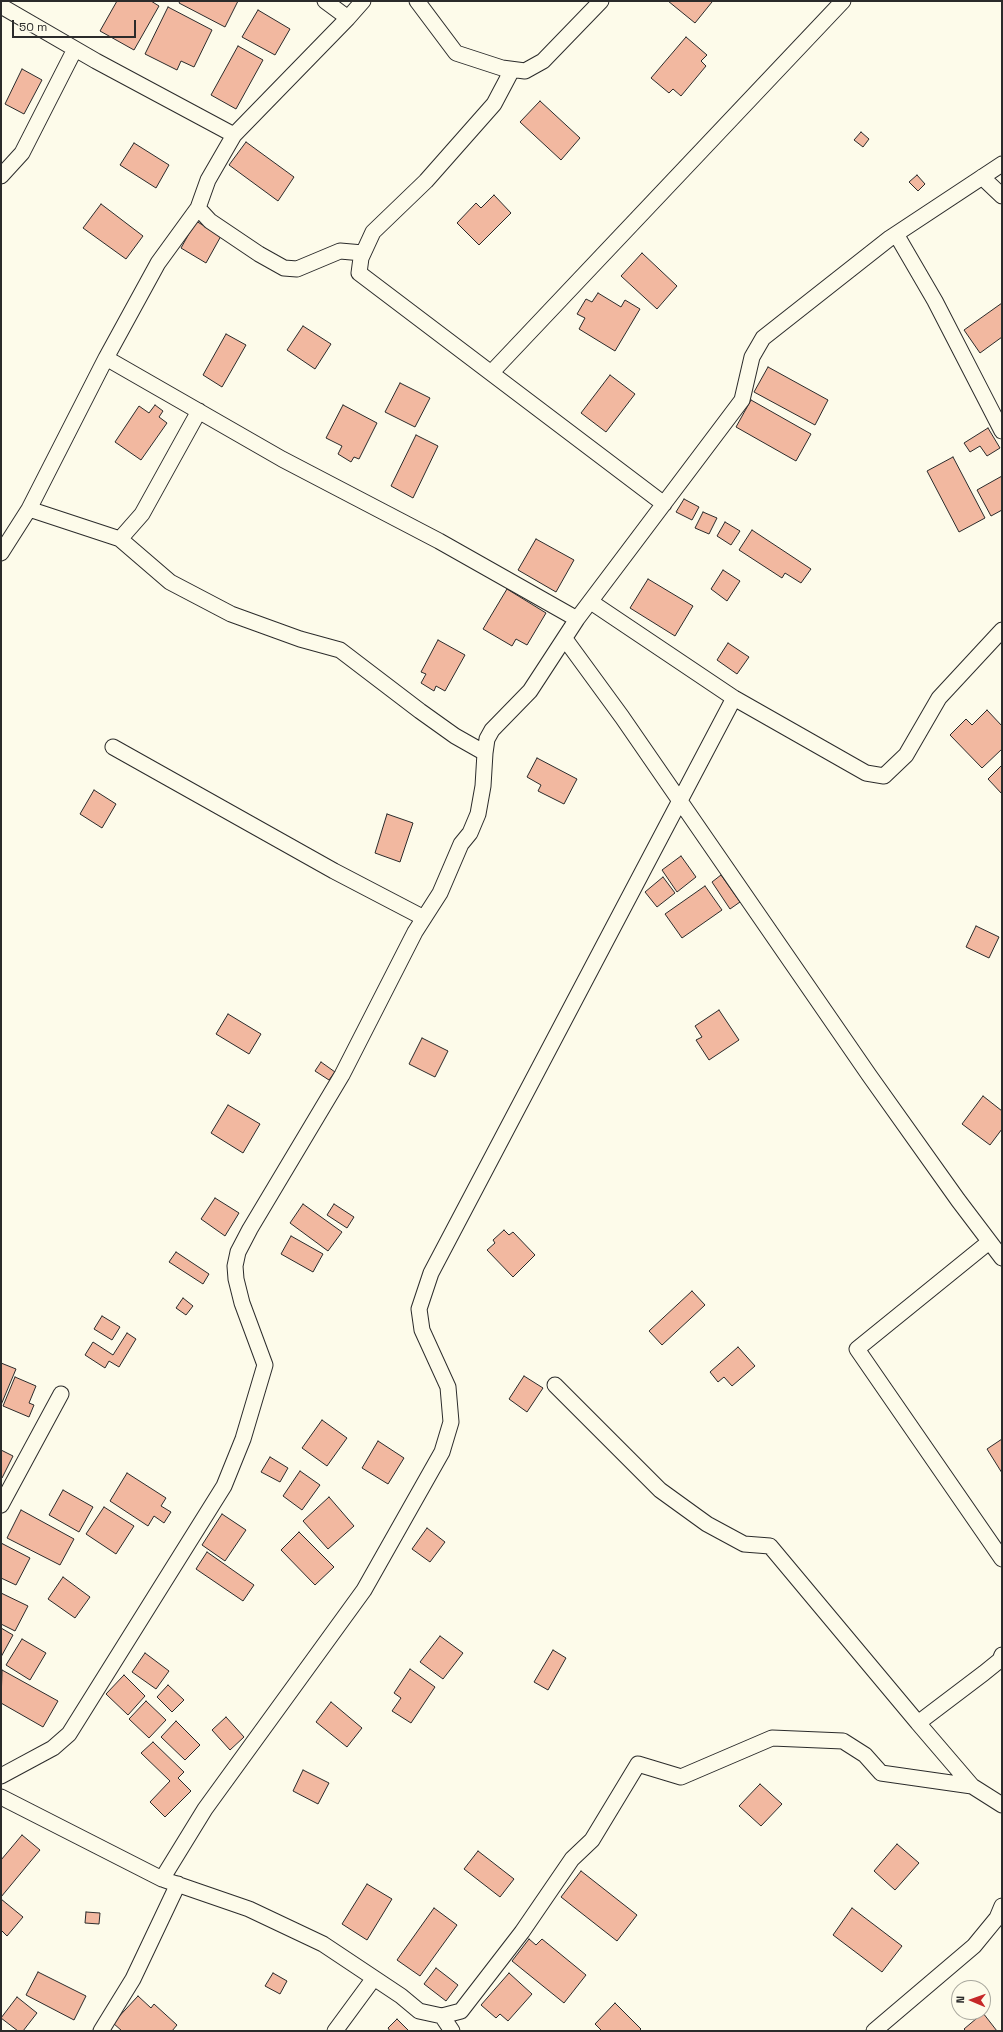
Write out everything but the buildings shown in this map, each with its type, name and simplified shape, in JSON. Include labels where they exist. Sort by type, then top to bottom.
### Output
[{"type":"street","points":[[325,1],[348,18]]},
{"type":"street","points":[[1,553],[29,508],[106,358],[158,262],[198,208],[208,180],[234,135],[363,1]]},
{"type":"street","points":[[417,1],[456,53],[502,68],[525,71],[543,61],[601,1]]},
{"type":"street","points":[[491,373],[843,1]]},
{"type":"street","points":[[1,6],[75,49],[234,135]]},
{"type":"street","points":[[1,176],[22,153],[75,49]]},
{"type":"street","points":[[512,70],[494,104],[426,181],[373,232],[363,253],[359,273],[664,504]]},
{"type":"street","points":[[1,1776],[54,1748],[69,1734],[224,1486],[243,1439],[265,1365],[242,1303],[236,1279],[235,1266],[238,1252],[250,1229],[342,1075],[406,950],[440,893],[460,844],[470,833],[478,814],[483,786],[487,739],[492,730],[530,691],[577,619],[742,400],[752,357],[763,338],[896,234],[1002,164]]},
{"type":"street","points":[[982,177],[1002,196]]},
{"type":"street","points":[[198,208],[210,221],[284,268],[297,269],[340,251],[363,253]]},
{"type":"street","points":[[896,234],[935,301],[1002,431]]},
{"type":"street","points":[[106,358],[282,459],[439,541],[577,619]]},
{"type":"street","points":[[120,539],[142,514],[199,411]]},
{"type":"street","points":[[29,508],[120,539],[170,582],[231,614],[300,639],[340,650],[455,736],[485,753]]},
{"type":"street","points":[[591,602],[734,698],[866,774],[884,776],[906,755],[939,698],[1002,630]]},
{"type":"street","points":[[565,638],[869,1075],[958,1200],[1002,1258]]},
{"type":"street","points":[[162,1878],[206,1809],[364,1590],[442,1452],[451,1422],[448,1387],[422,1330],[419,1309],[431,1273],[734,698]]},
{"type":"street","points":[[113,747],[334,871],[424,918]]},
{"type":"street","points":[[989,1242],[857,1349],[1002,1559]]},
{"type":"street","points":[[555,1385],[660,1490],[707,1524],[744,1544],[770,1546],[972,1786],[1002,1805]]},
{"type":"street","points":[[1,1504],[61,1394]]},
{"type":"street","points":[[918,1723],[984,1674],[1000,1660],[1002,1655]]},
{"type":"street","points":[[1,1797],[162,1878],[249,1910],[324,1944],[420,2011],[442,2016],[461,2011],[522,1932],[572,1859],[592,1840],[638,1764],[681,1777],[772,1738],[843,1741],[865,1755],[881,1774],[972,1786]]},
{"type":"street","points":[[101,2031],[133,1979],[178,1884]]},
{"type":"street","points":[[874,2031],[974,1946],[996,1918],[1002,1906]]},
{"type":"street","points":[[335,2031],[374,1978]]},
{"type":"street","points":[[442,2016],[452,2031]]}]
